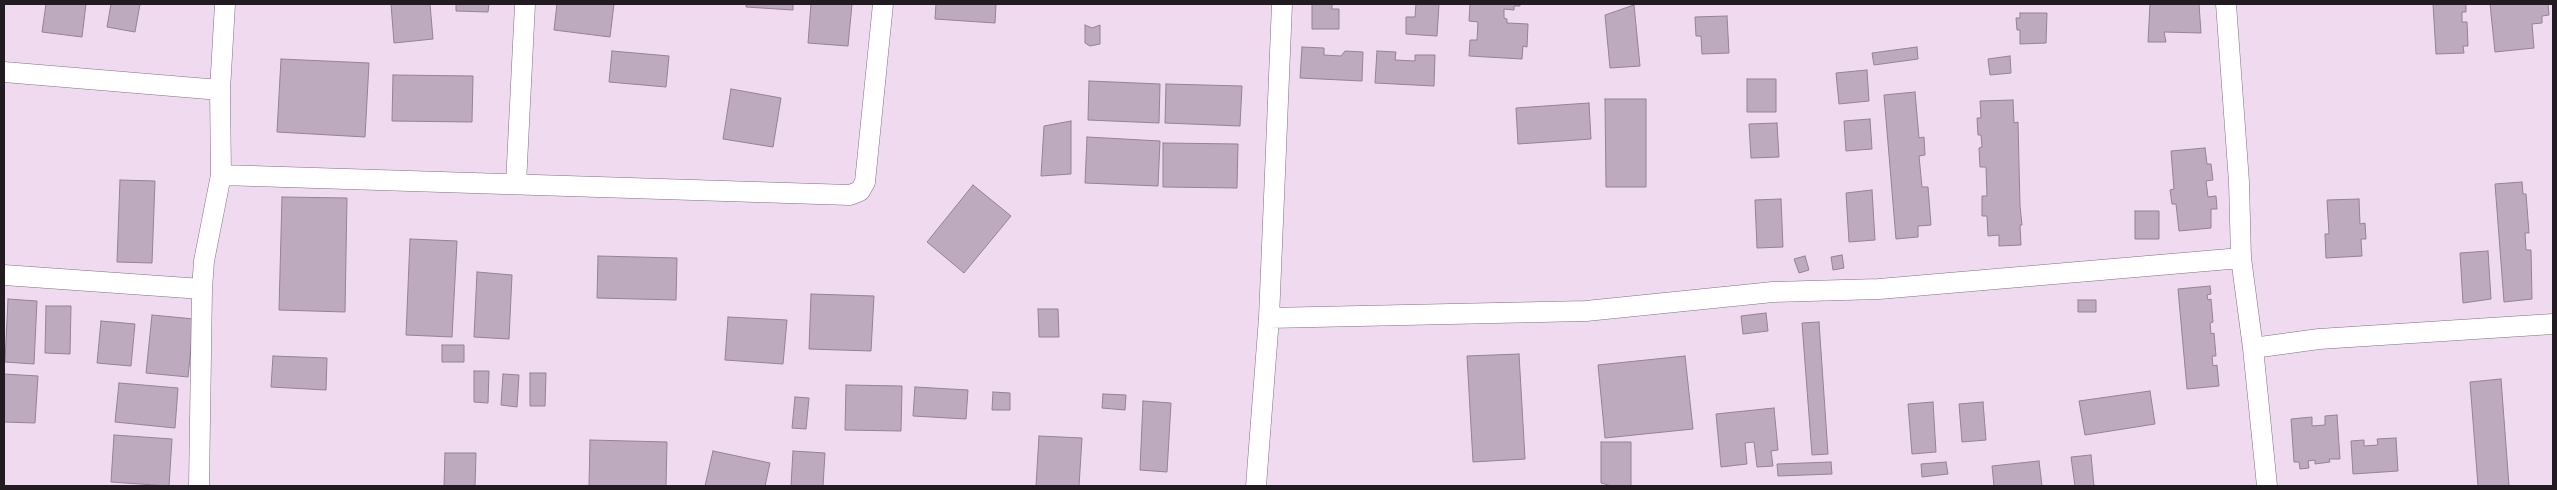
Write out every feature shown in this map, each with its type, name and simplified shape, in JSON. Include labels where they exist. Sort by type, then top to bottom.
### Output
[{"type":"street","points":[[199,486],[202,289],[204,261],[221,175],[220,90],[225,4]]},
{"type":"street","points":[[516,184],[525,4]]},
{"type":"street","points":[[221,175],[850,195],[860,191],[865,182],[883,4]]},
{"type":"street","points":[[1256,486],[1269,318],[1282,4]]},
{"type":"street","points":[[2226,4],[2239,182],[2241,258],[2253,348],[2267,486]]},
{"type":"street","points":[[4,72],[220,90]]},
{"type":"street","points":[[1269,318],[1586,311],[1773,292],[1879,289],[2241,258]]},
{"type":"street","points":[[4,275],[202,289]]},
{"type":"street","points":[[2253,348],[2319,339],[2553,324]]},
{"type":"building","points":[[46,4],[86,4],[82,37],[42,32]]},
{"type":"building","points":[[111,4],[140,4],[135,32],[107,27]]},
{"type":"building","points":[[391,4],[430,4],[433,39],[394,43]]},
{"type":"building","points":[[456,4],[489,4],[488,12],[456,11]]},
{"type":"building","points":[[557,4],[614,4],[610,37],[554,30]]},
{"type":"building","points":[[746,4],[793,4],[793,10],[746,7]]},
{"type":"building","points":[[811,4],[852,4],[848,46],[808,43]]},
{"type":"building","points":[[936,4],[996,4],[995,23],[935,19]]},
{"type":"building","points":[[1312,4],[1332,4],[1332,9],[1339,9],[1339,29],[1312,29]]},
{"type":"building","points":[[1416,4],[1439,4],[1437,36],[1406,34],[1406,17],[1415,17]]},
{"type":"building","points":[[1470,4],[1520,4],[1520,6],[1514,6],[1514,10],[1504,9],[1504,18],[1507,19],[1507,23],[1528,24],[1527,47],[1523,46],[1522,59],[1469,56],[1470,40],[1477,40],[1478,22],[1469,21]]},
{"type":"building","points":[[2150,4],[2199,4],[2201,33],[2164,32],[2166,42],[2148,42]]},
{"type":"building","points":[[2433,4],[2466,4],[2466,12],[2462,12],[2462,22],[2467,22],[2468,46],[2463,46],[2464,53],[2436,54]]},
{"type":"building","points":[[2490,4],[2548,4],[2549,15],[2542,16],[2542,23],[2532,24],[2534,48],[2495,52]]},
{"type":"building","points":[[1634,5],[1640,66],[1610,68],[1605,15]]},
{"type":"building","points":[[2020,13],[2047,13],[2046,43],[2020,44],[2020,30],[2017,30],[2016,18],[2020,18]]},
{"type":"building","points":[[1727,16],[1729,53],[1702,54],[1701,36],[1696,36],[1695,17]]},
{"type":"building","points":[[1085,25],[1092,28],[1100,25],[1100,44],[1090,46],[1085,43]]},
{"type":"building","points":[[1302,47],[1324,48],[1324,55],[1341,56],[1345,51],[1363,52],[1362,81],[1300,78]]},
{"type":"building","points":[[1917,47],[1918,59],[1874,65],[1872,53]]},
{"type":"building","points":[[612,51],[669,56],[666,87],[609,82]]},
{"type":"building","points":[[1377,51],[1396,52],[1395,60],[1415,61],[1415,55],[1435,55],[1434,86],[1375,83]]},
{"type":"building","points":[[2010,56],[2011,73],[1990,75],[1988,59]]},
{"type":"building","points":[[281,59],[369,63],[365,137],[277,132]]},
{"type":"building","points":[[1867,70],[1869,101],[1839,104],[1836,73]]},
{"type":"building","points":[[393,75],[473,76],[472,122],[392,121]]},
{"type":"building","points":[[1747,79],[1776,79],[1776,112],[1747,112]]},
{"type":"building","points":[[1089,81],[1160,84],[1159,123],[1088,120]]},
{"type":"building","points":[[1166,84],[1242,86],[1240,126],[1165,123]]},
{"type":"building","points":[[731,89],[781,98],[773,147],[723,139]]},
{"type":"building","points":[[1915,92],[1919,138],[1924,137],[1925,155],[1919,156],[1922,187],[1928,187],[1931,225],[1918,226],[1918,237],[1896,239],[1884,95]]},
{"type":"building","points":[[1605,99],[1646,99],[1646,187],[1606,187]]},
{"type":"building","points":[[2013,100],[2014,123],[2018,122],[2021,245],[1999,246],[1999,235],[1988,236],[1987,216],[1982,216],[1982,196],[1987,196],[1986,167],[1980,167],[1979,148],[1982,147],[1981,135],[1978,135],[1977,118],[1981,118],[1980,101]]},
{"type":"building","points":[[1589,103],[1591,139],[1518,144],[1516,108]]},
{"type":"building","points":[[1870,119],[1872,149],[1846,151],[1844,121]]},
{"type":"building","points":[[1071,121],[1071,174],[1041,176],[1044,126]]},
{"type":"building","points":[[1777,123],[1779,157],[1751,158],[1749,124]]},
{"type":"building","points":[[1087,137],[1160,141],[1158,186],[1085,183]]},
{"type":"building","points":[[1163,143],[1238,144],[1237,188],[1163,187]]},
{"type":"building","points":[[2205,148],[2207,164],[2211,164],[2213,180],[2206,181],[2208,197],[2216,196],[2217,209],[2211,209],[2211,228],[2179,231],[2176,204],[2172,204],[2170,190],[2174,189],[2171,151]]},
{"type":"building","points":[[120,180],[155,181],[152,263],[117,262]]},
{"type":"building","points":[[2522,182],[2523,194],[2526,194],[2529,233],[2525,233],[2526,250],[2531,250],[2532,299],[2504,302],[2495,184]]},
{"type":"building","points":[[973,185],[1011,216],[964,273],[927,242]]},
{"type":"building","points":[[1872,190],[1875,240],[1849,242],[1846,193]]},
{"type":"building","points":[[282,197],[347,198],[345,312],[279,310]]},
{"type":"building","points":[[1781,199],[1783,247],[1757,248],[1755,200]]},
{"type":"building","points":[[2359,199],[2360,224],[2365,223],[2366,239],[2361,239],[2362,256],[2326,258],[2325,234],[2329,234],[2327,200]]},
{"type":"building","points":[[2135,211],[2159,211],[2159,239],[2135,239]]},
{"type":"building","points":[[410,239],[457,241],[452,337],[406,335]]},
{"type":"building","points":[[2488,251],[2491,299],[2463,303],[2460,253]]},
{"type":"building","points":[[1842,255],[1844,268],[1833,270],[1831,257]]},
{"type":"building","points":[[598,256],[677,258],[676,300],[597,298]]},
{"type":"building","points":[[1805,256],[1809,270],[1799,273],[1794,259]]},
{"type":"building","points":[[477,272],[512,275],[509,339],[474,337]]},
{"type":"building","points":[[2210,286],[2211,294],[2207,295],[2208,300],[2211,299],[2213,322],[2210,323],[2211,334],[2214,333],[2216,356],[2212,356],[2213,366],[2217,365],[2219,386],[2187,389],[2178,289]]},
{"type":"building","points":[[811,294],[874,296],[871,351],[809,349]]},
{"type":"building","points":[[8,299],[37,301],[34,364],[5,362]]},
{"type":"building","points":[[2078,300],[2096,300],[2096,312],[2078,312]]},
{"type":"building","points":[[46,306],[71,306],[70,354],[45,353]]},
{"type":"building","points":[[1038,309],[1058,309],[1059,337],[1039,337]]},
{"type":"building","points":[[1766,313],[1768,331],[1743,334],[1741,316]]},
{"type":"building","points":[[152,315],[194,319],[188,377],[146,373]]},
{"type":"building","points":[[728,317],[787,320],[783,364],[725,360]]},
{"type":"building","points":[[101,321],[135,324],[131,366],[97,363]]},
{"type":"building","points":[[1819,322],[1828,454],[1812,455],[1802,323]]},
{"type":"building","points":[[442,345],[464,345],[464,362],[442,362]]},
{"type":"building","points":[[1519,354],[1525,459],[1473,462],[1467,356]]},
{"type":"building","points":[[273,356],[327,358],[326,390],[271,387]]},
{"type":"building","points":[[1685,356],[1693,429],[1605,438],[1598,365]]},
{"type":"building","points":[[474,371],[489,371],[488,403],[474,402]]},
{"type":"building","points":[[530,373],[546,373],[545,406],[530,406]]},
{"type":"building","points":[[4,374],[38,376],[35,423],[4,422]]},
{"type":"building","points":[[503,374],[519,375],[517,407],[501,405]]},
{"type":"building","points":[[2501,379],[2509,486],[2478,486],[2470,382]]},
{"type":"building","points":[[119,383],[178,388],[175,428],[115,422]]},
{"type":"building","points":[[846,385],[902,386],[901,431],[845,430]]},
{"type":"building","points":[[915,387],[968,390],[966,419],[913,416]]},
{"type":"building","points":[[2150,391],[2155,424],[2085,435],[2079,401]]},
{"type":"building","points":[[993,392],[1010,393],[1010,410],[992,410]]},
{"type":"building","points":[[1103,394],[1126,395],[1125,410],[1102,408]]},
{"type":"building","points":[[795,397],[809,398],[806,429],[792,428]]},
{"type":"building","points":[[1143,401],[1171,403],[1167,472],[1140,470]]},
{"type":"building","points":[[1933,402],[1936,452],[1912,454],[1908,404]]},
{"type":"building","points":[[1983,402],[1986,440],[1962,442],[1959,404]]},
{"type":"building","points":[[1774,408],[1778,450],[1771,451],[1773,466],[1757,467],[1754,442],[1745,443],[1747,464],[1721,467],[1716,414]]},
{"type":"building","points":[[2337,415],[2340,459],[2329,459],[2330,462],[2315,464],[2315,460],[2308,461],[2309,468],[2300,469],[2299,462],[2294,462],[2291,419],[2312,417],[2312,426],[2325,425],[2325,416]]},
{"type":"building","points":[[114,435],[172,439],[169,486],[111,482]]},
{"type":"building","points":[[1039,436],[1082,438],[1079,486],[1036,486]]},
{"type":"building","points":[[2396,438],[2398,471],[2353,474],[2351,441],[2364,440],[2364,446],[2378,445],[2377,439]]},
{"type":"building","points":[[590,440],[667,442],[666,486],[589,486]]},
{"type":"building","points":[[1601,442],[1631,442],[1631,486],[1612,486],[1601,483]]},
{"type":"building","points":[[713,451],[770,463],[765,486],[705,486]]},
{"type":"building","points":[[793,451],[825,453],[823,486],[791,486]]},
{"type":"building","points":[[445,453],[476,453],[475,486],[444,486]]},
{"type":"building","points":[[2091,455],[2094,486],[2075,486],[2071,457]]},
{"type":"building","points":[[2039,461],[2042,486],[1994,486],[1992,466]]},
{"type":"building","points":[[1831,462],[1832,474],[1778,476],[1777,464]]},
{"type":"building","points":[[1946,462],[1948,474],[1922,477],[1921,464]]}]
